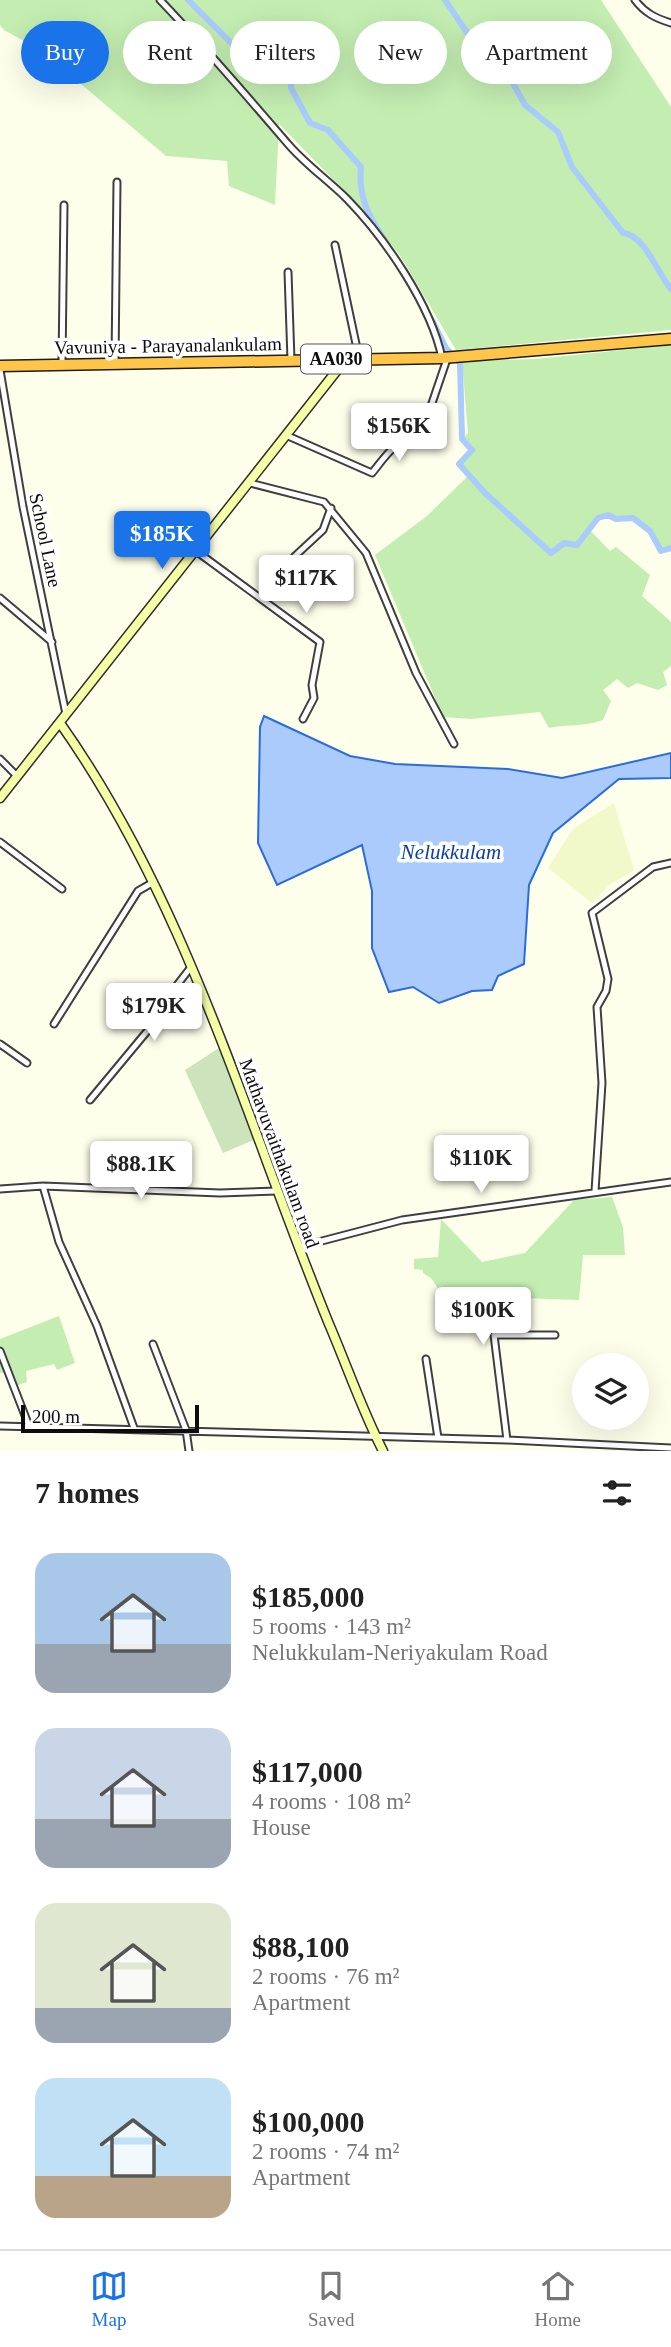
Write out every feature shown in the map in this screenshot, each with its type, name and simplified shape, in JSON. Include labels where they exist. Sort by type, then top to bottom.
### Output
[{"type":"highway","name":"Vavuniya - Parayanalankulam","points":[[0,368],[445,358],[671,339]]},
{"type":"street","points":[[160,0],[223,66],[290,146],[347,199],[388,249],[408,278],[445,358],[430,409],[436,418],[435,424],[426,436],[397,444],[372,473],[288,436]]},
{"type":"street","points":[[635,0],[656,19],[671,23]]},
{"type":"street","points":[[115,364],[117,182]]},
{"type":"street","points":[[62,365],[64,205]]},
{"type":"street","points":[[335,245],[360,359]]},
{"type":"street","points":[[288,272],[291,360]]},
{"type":"street","points":[[0,798],[288,436],[346,359]]},
{"type":"street","name":"School Lane","points":[[0,368],[23,507],[66,715]]},
{"type":"street","points":[[250,483],[324,502],[331,509],[373,566],[416,673],[454,744]]},
{"type":"street","points":[[263,598],[295,556],[323,530],[331,509]]},
{"type":"street","points":[[196,551],[320,642],[312,685],[314,698],[303,719]]},
{"type":"street","points":[[0,598],[52,642]]},
{"type":"street","name":"Mathavuvaithakulam road","points":[[60,723],[93,771],[132,837],[191,966],[298,1247],[383,1451]]},
{"type":"street","points":[[0,759],[17,776]]},
{"type":"street","points":[[0,842],[62,889]]},
{"type":"street","points":[[595,1191],[602,1083],[597,1007],[606,991],[608,979],[592,913],[653,867],[671,863]]},
{"type":"street","points":[[54,1024],[138,891],[152,883]]},
{"type":"street","points":[[90,1100],[149,1029],[154,1015],[191,966]]},
{"type":"street","points":[[0,1044],[27,1063]]},
{"type":"street","points":[[298,1247],[401,1220],[671,1182]]},
{"type":"street","points":[[43,1186],[59,1242],[97,1326],[134,1428]]},
{"type":"street","points":[[0,1189],[43,1186],[220,1193],[277,1191]]},
{"type":"street","points":[[507,1440],[494,1335],[555,1335]]},
{"type":"street","points":[[153,1344],[186,1430],[189,1451]]},
{"type":"street","points":[[0,1351],[29,1426]]},
{"type":"street","points":[[426,1359],[438,1438]]},
{"type":"street","points":[[0,1426],[507,1440],[625,1449],[671,1448]]},
{"type":"street","points":[[555,1443],[557,1451]]},
{"type":"green space","points":[[0,0],[601,0],[671,107],[671,330],[456,350],[401,257],[361,208],[279,124],[275,205],[229,186],[227,161],[166,156],[81,84],[109,84],[109,21],[21,21],[21,39],[0,25]]},
{"type":"green space","points":[[671,345],[671,546],[661,549],[642,523],[629,518],[598,517],[588,528],[610,551],[616,547],[650,575],[642,596],[671,622],[671,666],[663,672],[667,685],[658,690],[637,683],[628,688],[617,679],[603,690],[611,701],[603,720],[589,724],[549,728],[540,712],[471,719],[443,717],[375,555],[427,516],[470,474],[462,464],[474,450],[464,438],[468,433],[462,361],[536,359]]},
{"type":"green space","points":[[614,803],[634,870],[609,885],[592,903],[548,868],[573,829]]},
{"type":"green space","points":[[219,1048],[256,1139],[223,1153],[185,1070]]},
{"type":"green space","points":[[612,1197],[623,1227],[625,1255],[583,1255],[579,1300],[491,1297],[490,1310],[454,1313],[431,1278],[423,1273],[423,1270],[414,1269],[414,1259],[438,1257],[441,1219],[482,1262],[525,1253],[574,1200]]},
{"type":"green space","points":[[59,1316],[75,1363],[57,1370],[54,1364],[26,1371],[27,1382],[10,1388],[6,1372],[0,1373],[0,1339]]},
{"type":"water","name":"Nelukkulam","points":[[264,716],[350,756],[395,764],[508,769],[562,778],[671,753],[671,778],[619,779],[553,833],[529,885],[524,964],[498,976],[492,990],[472,991],[439,1003],[413,987],[389,992],[372,948],[372,891],[362,845],[277,885],[258,843],[260,727]]},
{"type":"waterway","points":[[188,0],[255,67],[291,78],[291,88],[310,123],[328,130],[361,167],[365,205],[384,239]]},
{"type":"waterway","points":[[445,0],[468,34],[505,69],[525,105],[558,132],[572,167],[623,233],[638,240],[671,289]]},
{"type":"waterway","points":[[432,320],[446,348],[460,363],[462,439],[472,450],[459,464],[485,493],[551,553],[564,543],[577,545],[598,518],[608,515],[616,519],[633,518],[650,531],[661,551],[671,548]]}]
